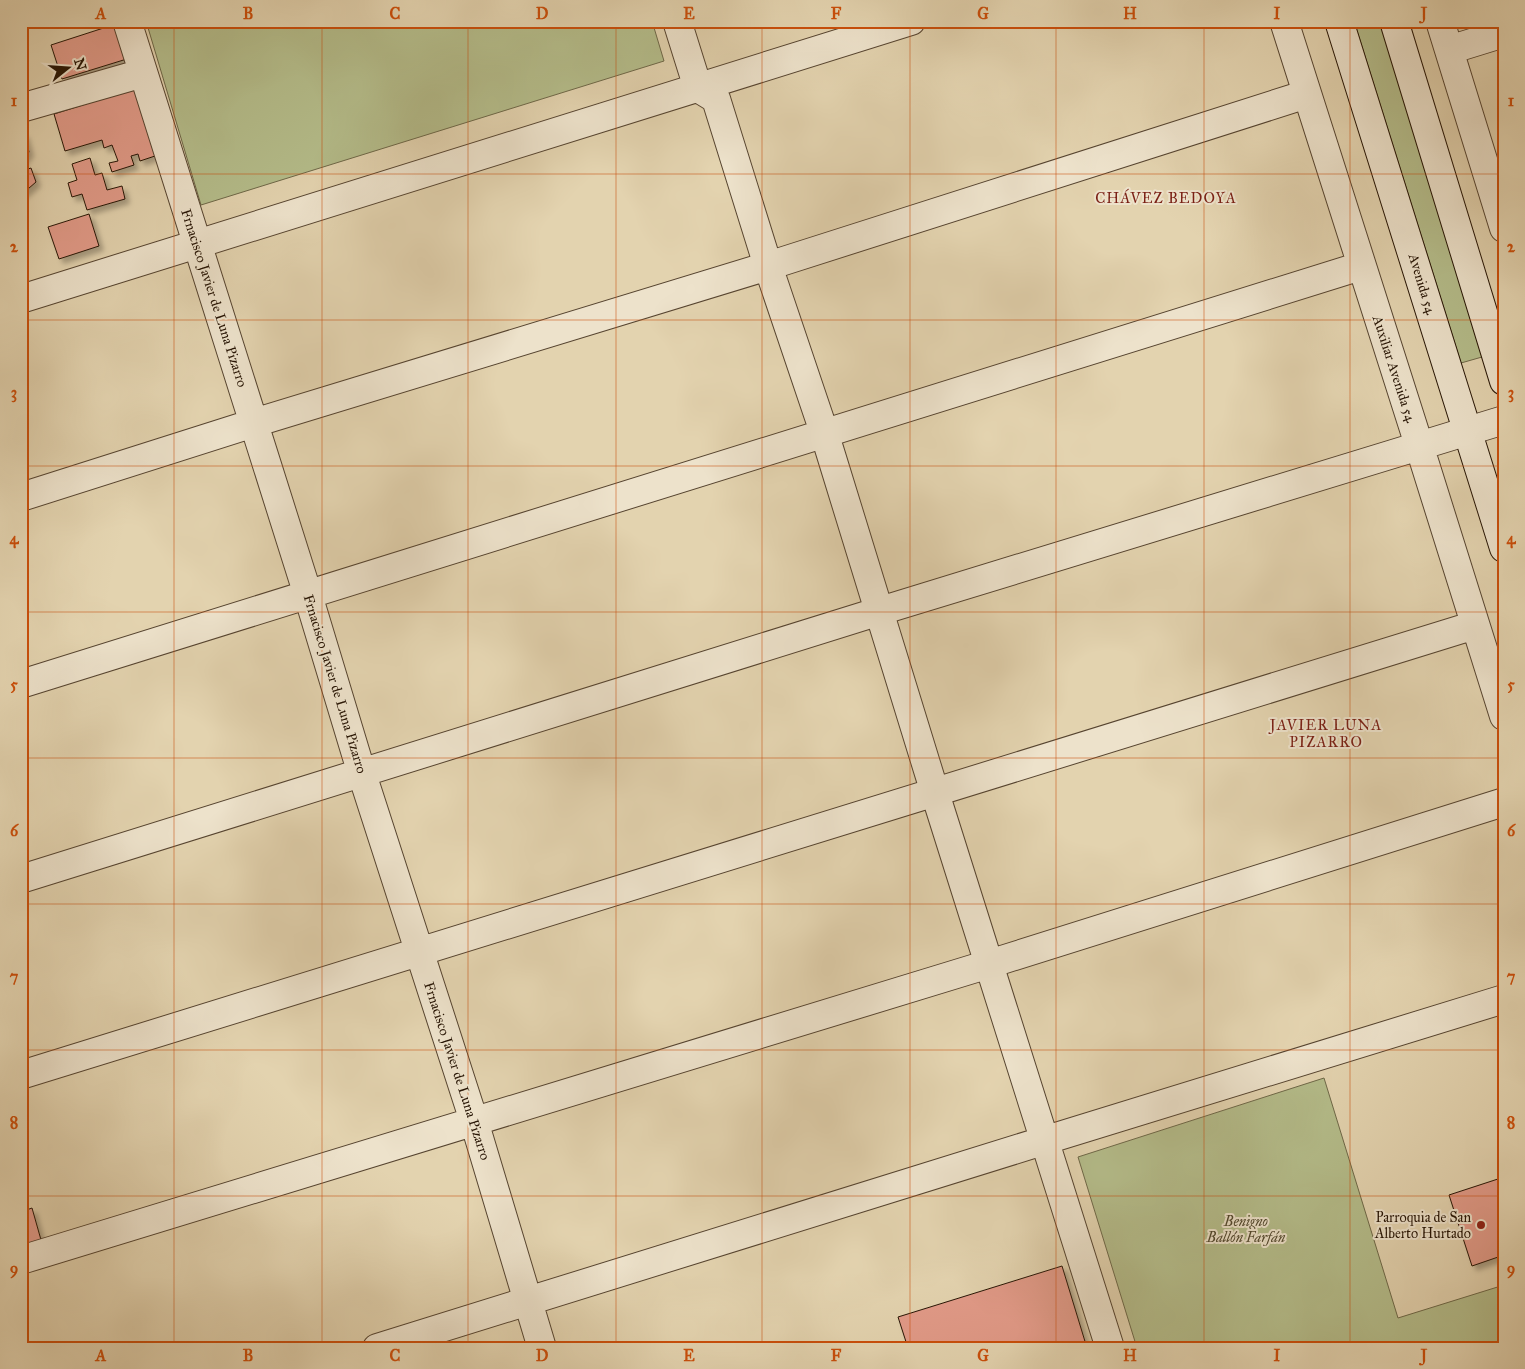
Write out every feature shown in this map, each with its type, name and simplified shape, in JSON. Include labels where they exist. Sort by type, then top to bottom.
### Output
[{"type":"street","name":"Frnacisco Javier de Luna Pizarro","points":[[127,21],[308,595],[362,774],[474,1121],[542,1348]]},
{"type":"street","points":[[677,21],[698,88],[716,99],[768,266],[824,432],[935,793],[1046,1140],[1110,1348]]},
{"type":"street","points":[[21,299],[911,21]]},
{"type":"street","name":"Auxiliar Avenida 54","points":[[1284,21],[1504,716]]},
{"type":"street","name":"Avenida 54","points":[[1339,21],[1504,548]]},
{"type":"street","points":[[1394,21],[1504,381]]},
{"type":"street","points":[[1440,21],[1503,224]]},
{"type":"street","points":[[1449,50],[1504,33]]},
{"type":"street","points":[[21,108],[144,73]]},
{"type":"street","points":[[21,497],[254,423],[768,266],[1307,94]]},
{"type":"street","points":[[21,684],[1361,266]]},
{"type":"street","points":[[21,879],[1504,420]]},
{"type":"street","points":[[21,1075],[1475,625]]},
{"type":"street","points":[[21,1260],[989,964],[1504,802]]},
{"type":"street","points":[[377,1348],[1504,999]]},
{"type":"green space","points":[[146,21],[652,21],[664,61],[201,205]]},
{"type":"green space","points":[[1354,21],[1381,21],[1482,357],[1461,363]]},
{"type":"green space","name":"Benigno Ballón Farfán","points":[[1324,1078],[1398,1318],[1504,1285],[1504,1348],[1137,1348],[1078,1157]]},
{"type":"building","points":[[119,23],[130,58],[62,79],[51,45]]},
{"type":"building","points":[[143,86],[155,156],[140,161],[138,154],[131,156],[134,165],[112,172],[109,163],[118,161],[112,145],[104,148],[102,140],[65,151],[54,114]]},
{"type":"building","points":[[24,133],[29,152],[22,161],[25,170],[31,168],[36,182],[21,195],[21,134]]},
{"type":"building","points":[[90,158],[95,175],[102,173],[107,190],[122,186],[125,199],[87,210],[82,194],[72,197],[68,183],[77,180],[72,164]]},
{"type":"building","points":[[89,214],[99,246],[59,259],[48,227]]},
{"type":"building","name":"Parroquia de San Alberto Hurtado","points":[[1504,1177],[1504,1255],[1472,1266],[1449,1195]]},
{"type":"building","points":[[32,1208],[43,1247],[21,1254],[21,1212]]},
{"type":"building","points":[[1062,1266],[1087,1348],[908,1348],[898,1317]]},
{"type":"place","name":"Parroquia de San Alberto Hurtado","points":[[1481,1225]]},
{"type":"district","name":"CHÁVEZ BEDOYA","points":[[1166,198]]},
{"type":"district","name":"JAVIER LUNA PIZARRO","points":[[1326,734]]}]
